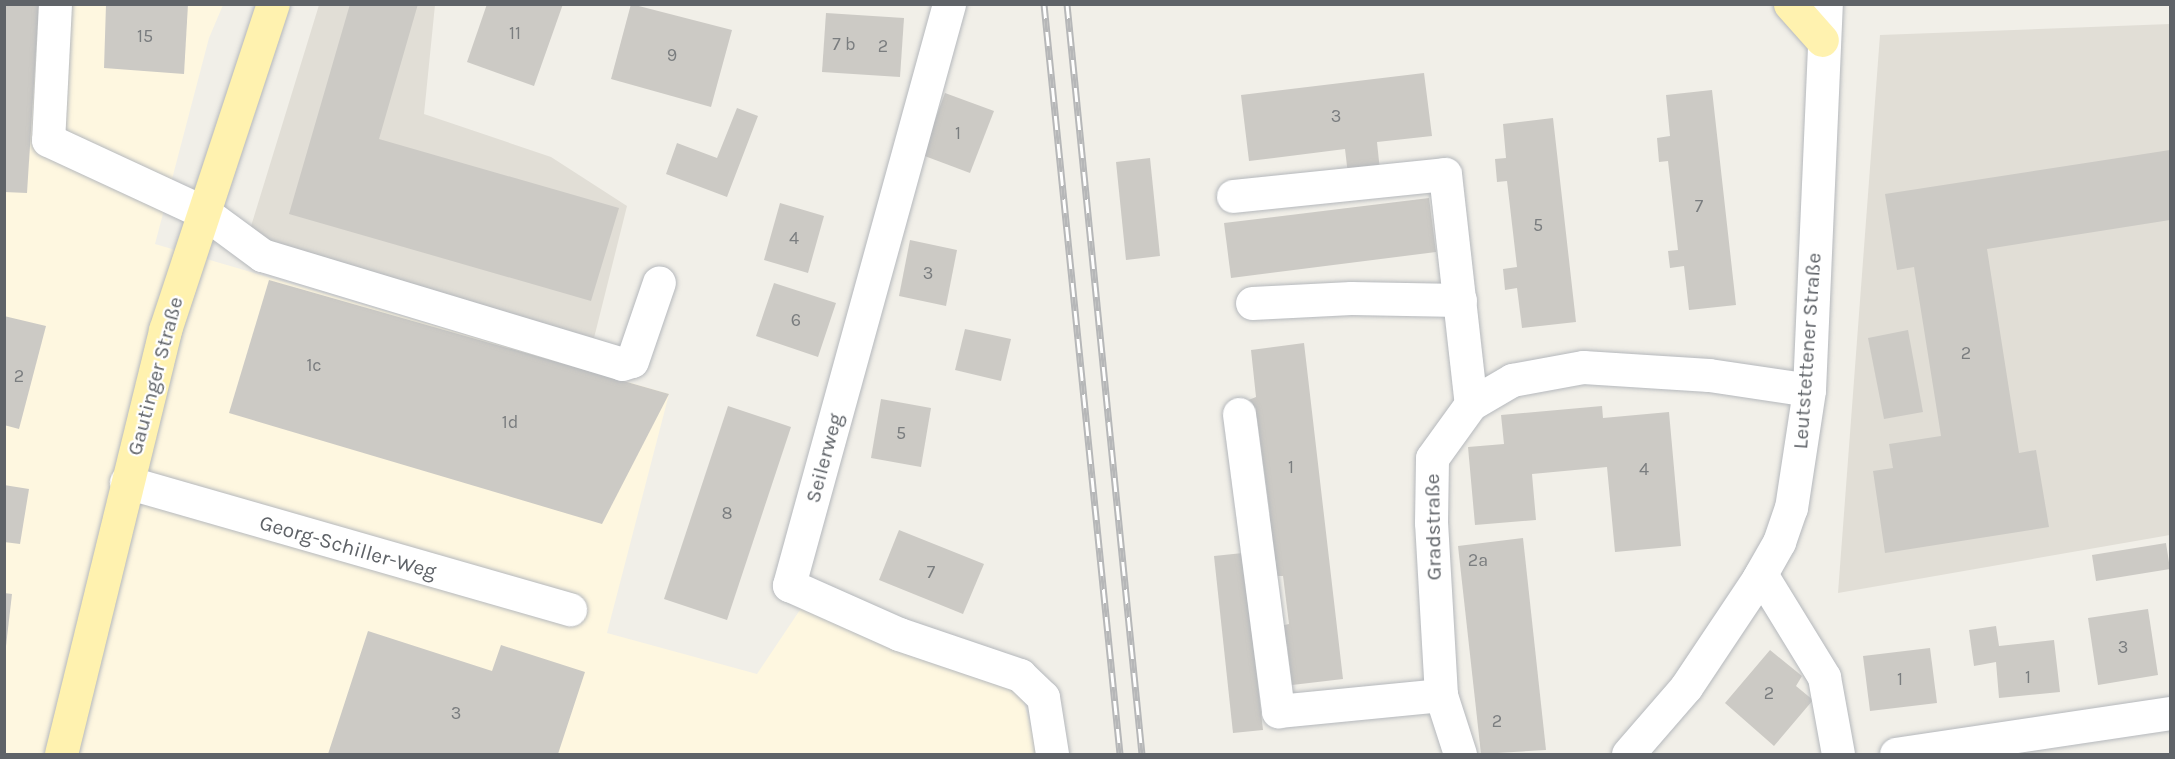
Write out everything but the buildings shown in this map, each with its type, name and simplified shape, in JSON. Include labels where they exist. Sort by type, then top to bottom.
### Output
[{"type":"main road","name":"Gautinger Straße","points":[[61,754],[165,330],[273,4]]},
{"type":"main road","points":[[1790,4],[1822,40]]},
{"type":"street","points":[[55,4],[48,140],[205,213],[262,255],[622,364],[632,361],[659,282]]},
{"type":"street","name":"Seilerweg","points":[[949,4],[789,585],[899,634],[1020,675],[1043,697],[1052,754]]},
{"type":"street","name":"Leutstettener Straße","points":[[1628,754],[1686,687],[1761,574],[1779,542],[1791,508],[1809,390],[1822,40],[1826,4]]},
{"type":"street","points":[[1233,196],[1445,174],[1471,404]]},
{"type":"street","points":[[1252,303],[1351,298],[1460,300]]},
{"type":"street","name":"Gradstraße","points":[[1460,754],[1441,695],[1431,523],[1432,458],[1471,404],[1512,380],[1583,367],[1709,375],[1809,390]]},
{"type":"street","points":[[1239,414],[1278,711],[1441,695]]},
{"type":"street","name":"Georg-Schiller-Weg","points":[[126,483],[570,609]]},
{"type":"street","points":[[1761,574],[1824,677],[1838,754]]},
{"type":"street","points":[[1896,754],[2170,713]]},
{"type":"shaded area","points":[[4,5],[223,5],[209,38],[155,244],[669,394],[607,633],[757,674],[810,595],[945,653],[1022,696],[1038,754],[5,754]]},
{"type":"shaded area","points":[[319,5],[435,5],[424,114],[551,157],[627,206],[594,338],[248,236]]},
{"type":"shaded area","points":[[2170,24],[2170,535],[1838,593],[1880,35]]},
{"type":"railway","points":[[1044,4],[1120,754]]},
{"type":"railway","points":[[1067,4],[1142,754]]}]
